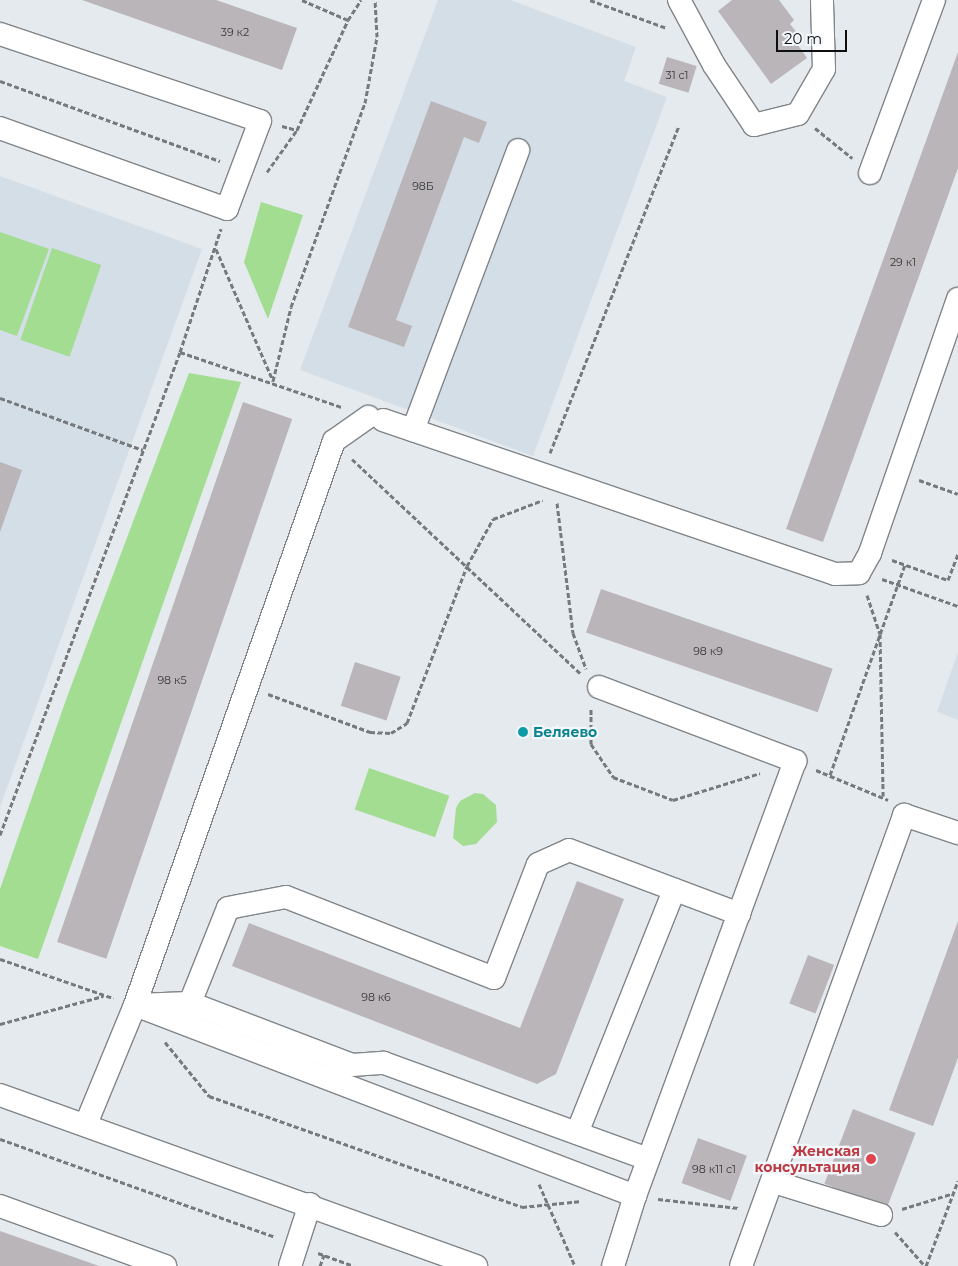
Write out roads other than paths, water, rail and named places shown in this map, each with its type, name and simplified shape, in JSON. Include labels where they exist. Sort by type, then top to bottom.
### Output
[{"type":"lane","points":[[679,0],[714,65],[754,125],[798,114],[824,69],[822,0]]},
{"type":"lane","points":[[870,173],[934,0]]},
{"type":"lane","points":[[0,34],[260,121],[227,209],[0,128]]},
{"type":"lane","points":[[413,430],[518,150]]},
{"type":"lane","points":[[86,1124],[135,1005],[334,441],[376,419],[413,430],[540,477],[565,491],[834,574],[865,563],[958,299]]},
{"type":"lane","points":[[591,680],[795,761],[648,1159],[614,1266]]},
{"type":"lane","points":[[741,1266],[761,1210],[774,1182],[904,815],[958,833]]},
{"type":"lane","points":[[190,1003],[228,908],[286,897],[494,978],[538,864],[569,850],[739,914]]},
{"type":"lane","points":[[577,1134],[674,890]]},
{"type":"lane","points":[[135,1005],[190,1003],[352,1065],[384,1063],[648,1159]]},
{"type":"lane","points":[[135,1005],[635,1196]]},
{"type":"lane","points":[[0,1095],[310,1204],[441,1260],[476,1266]]},
{"type":"lane","points":[[774,1182],[881,1215]]},
{"type":"lane","points":[[293,1256],[310,1204]]},
{"type":"lane","points":[[0,1206],[165,1266]]},
{"type":"place","name":"Беляево","points":[[523,732]]},
{"type":"place","name":"Женская консультация","points":[[871,1159]]}]
